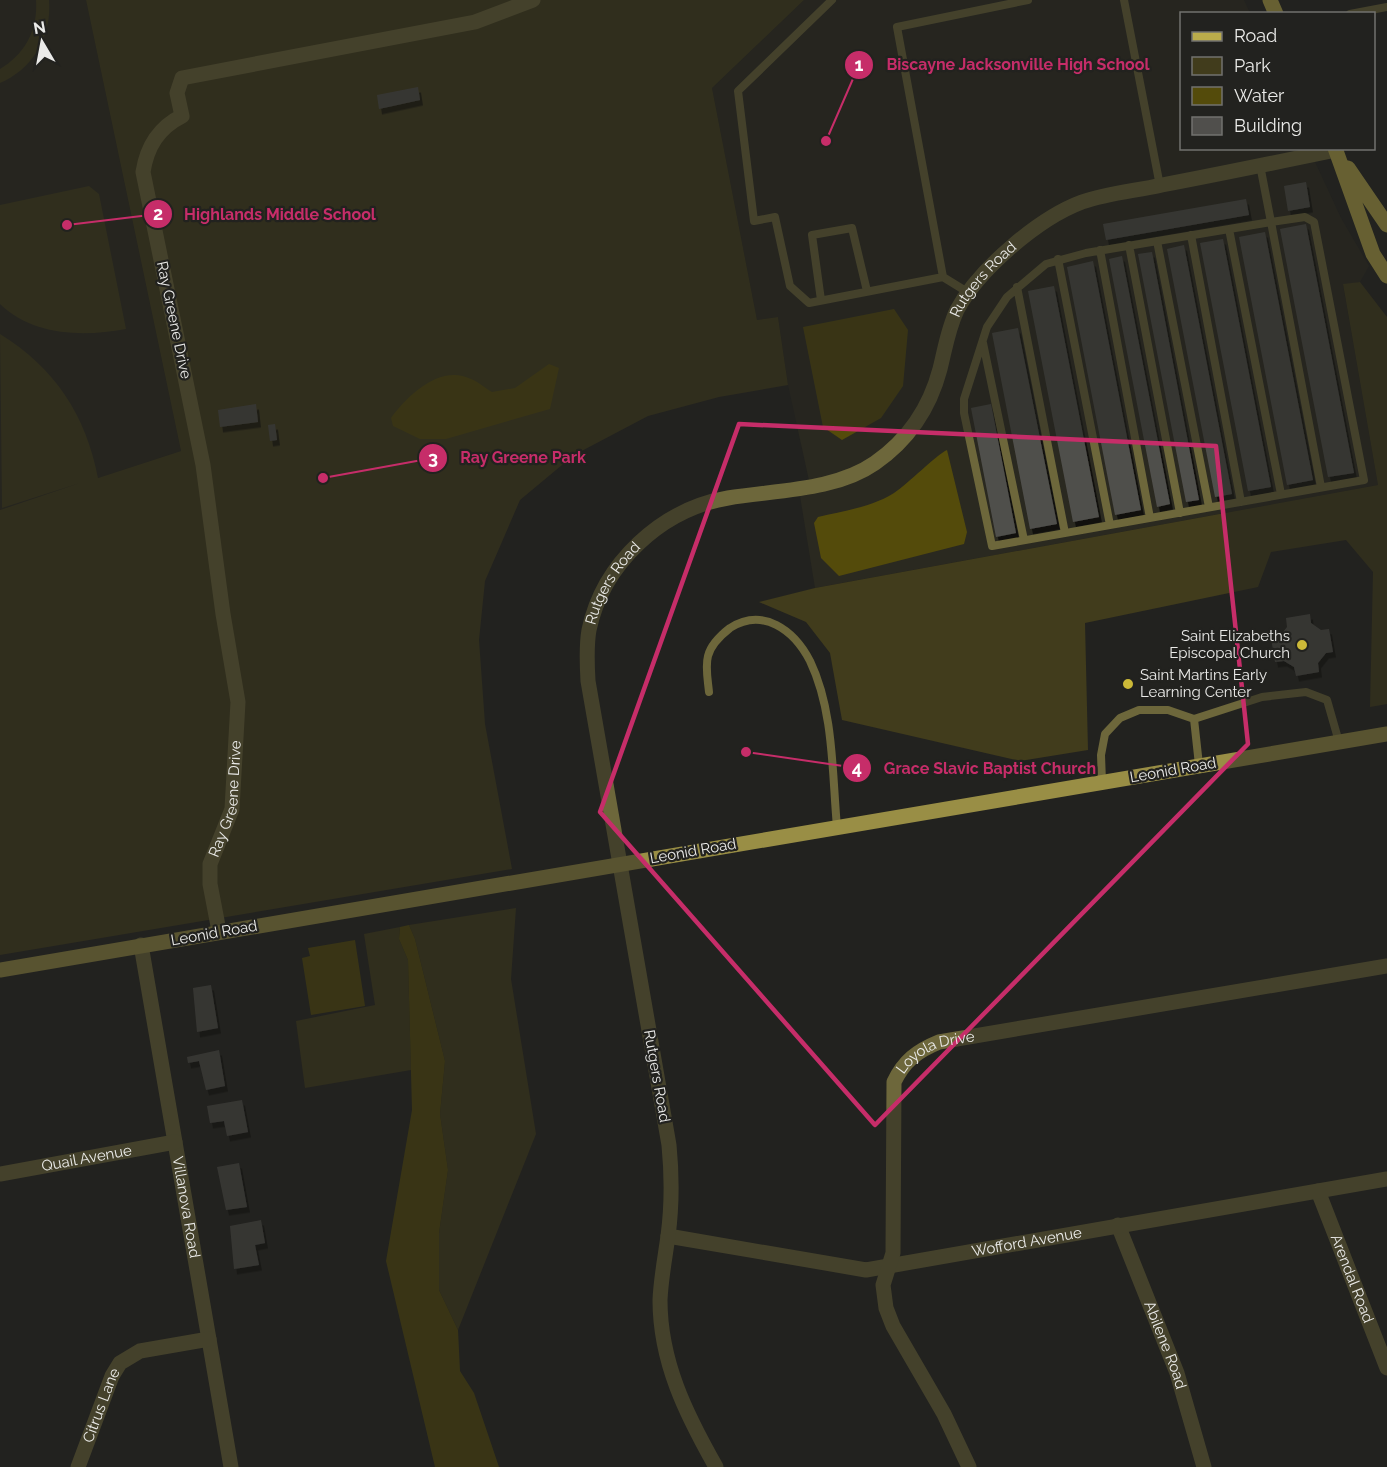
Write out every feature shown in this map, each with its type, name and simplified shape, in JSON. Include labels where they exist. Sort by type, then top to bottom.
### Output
[{"type":"main road","points":[[1336,150],[1373,254],[1387,276]]},
{"type":"main road","points":[[1337,150],[1386,221]]},
{"type":"street","name":"Ray Greene Drive","points":[[219,932],[210,884],[210,864],[232,809],[238,702],[223,614],[203,465],[143,172],[146,153],[169,122],[182,116],[177,93],[182,78],[475,22],[533,0]]},
{"type":"street","name":"Rutgers Road","points":[[716,1467],[681,1402],[666,1353],[661,1324],[660,1299],[672,1187],[669,1145],[588,681],[590,630],[609,580],[642,540],[663,523],[684,512],[725,498],[830,482],[853,475],[893,450],[911,431],[934,390],[950,327],[969,293],[991,267],[1041,224],[1062,212],[1103,196],[1331,150]]},
{"type":"street","name":"Leonid Road","points":[[0,970],[1387,734]]},
{"type":"street","name":"Villanova Road","points":[[141,945],[231,1467]]},
{"type":"street","name":"Loyola Drive","points":[[969,1467],[944,1414],[893,1326],[886,1308],[883,1285],[893,1253],[894,1082],[901,1068],[925,1048],[939,1042],[1387,966]]},
{"type":"street","name":"Quail Avenue","points":[[0,1174],[175,1142]]},
{"type":"street","name":"Wofford Avenue","points":[[668,1236],[851,1268],[890,1268],[1118,1225],[1387,1179]]},
{"type":"street","name":"Arendal Road","points":[[1318,1191],[1387,1368]]},
{"type":"street","name":"Abilene Road","points":[[1118,1225],[1177,1373],[1204,1467]]},
{"type":"street","name":"Citrus Lane","points":[[78,1467],[112,1376],[120,1363],[140,1351],[209,1339]]},
{"type":"lane","points":[[832,0],[738,91],[753,220],[776,217],[789,286],[809,303],[943,277],[969,293]]},
{"type":"lane","points":[[943,277],[897,27],[1028,0]]},
{"type":"lane","points":[[1124,0],[1160,186]]},
{"type":"lane","points":[[1362,12],[1387,8]]},
{"type":"lane","points":[[1260,165],[1322,487]]},
{"type":"lane","points":[[1305,217],[1314,222],[1364,480],[992,546],[964,408],[969,381],[982,341],[996,310],[1017,287],[1039,269],[1058,259],[1229,229],[1305,217]]},
{"type":"lane","points":[[820,300],[812,235],[852,228],[867,291]]},
{"type":"lane","points":[[1229,229],[1281,494]]},
{"type":"lane","points":[[1191,235],[1241,502]]},
{"type":"lane","points":[[1157,241],[1209,507]]},
{"type":"lane","points":[[1129,245],[1180,513]]},
{"type":"lane","points":[[1100,250],[1150,518]]},
{"type":"lane","points":[[1058,259],[1110,525]]},
{"type":"lane","points":[[1017,287],[1065,533]]},
{"type":"lane","points":[[982,341],[1024,540]]},
{"type":"lane","points":[[709,692],[708,655],[720,635],[741,621],[762,619],[779,624],[796,639],[819,683],[827,716],[837,827]]},
{"type":"lane","points":[[1102,782],[1101,755],[1105,734],[1120,718],[1139,710],[1168,710],[1194,719],[1262,697],[1306,692],[1327,700],[1339,742]]},
{"type":"lane","points":[[1194,719],[1199,765]]},
{"type":"highlighted area","points":[[739,424],[1216,446],[1248,744],[875,1125],[600,812]]},
{"type":"shaded area","points":[[0,0],[86,0],[181,451],[0,510]]},
{"type":"shaded area","points":[[804,0],[1244,0],[1250,12],[1180,12],[1180,150],[1309,150],[1341,218],[1369,266],[1360,282],[1343,285],[1378,485],[815,588],[800,496],[812,494],[788,385],[778,317],[757,320],[712,88]]},
{"type":"green space","points":[[36,0],[49,0],[44,38],[31,60],[12,77],[0,83],[0,69],[23,48],[32,31]]},
{"type":"green space","points":[[86,0],[804,0],[712,88],[757,320],[778,317],[788,385],[719,397],[648,416],[574,455],[520,500],[485,581],[479,640],[485,724],[512,869],[0,955],[0,510],[80,483],[2,508],[0,334],[37,362],[65,395],[85,434],[98,478],[181,451]]},
{"type":"green space","points":[[89,186],[99,194],[126,329],[93,333],[59,332],[28,323],[13,315],[0,304],[0,205]]},
{"type":"green space","points":[[1360,282],[1387,317],[1387,704],[1370,707],[1373,572],[1346,540],[1271,552],[1258,587],[1085,623],[1088,750],[1020,761],[842,720],[830,653],[806,622],[759,602],[815,588],[1378,485],[1343,284]]},
{"type":"green space","points":[[516,908],[511,979],[536,1134],[458,1330],[439,1290],[439,1233],[448,1170],[440,1114],[445,1061],[415,939],[409,925]]},
{"type":"green space","points":[[400,927],[399,939],[408,960],[411,1070],[305,1088],[296,1021],[375,1005],[364,934]]},
{"type":"water","points":[[894,309],[908,330],[903,386],[881,418],[842,440],[823,427],[803,327]]},
{"type":"water","points":[[549,364],[559,368],[550,409],[446,439],[420,439],[393,426],[391,418],[406,400],[426,384],[437,379],[459,375],[474,380],[492,392],[515,388]]},
{"type":"water","points":[[947,450],[967,532],[964,544],[839,576],[821,558],[814,523],[818,517],[857,508],[885,498],[900,489]]},
{"type":"water","points":[[409,925],[415,939],[445,1061],[440,1114],[448,1170],[439,1233],[439,1290],[458,1330],[460,1371],[474,1393],[499,1467],[435,1467],[386,1261],[412,1110],[408,960],[399,939],[400,927]]},
{"type":"water","points":[[355,940],[365,1006],[311,1015],[302,958],[310,956],[308,948]]},
{"type":"building","points":[[418,87],[420,100],[379,109],[377,95]]},
{"type":"building","points":[[1306,182],[1310,207],[1288,211],[1284,186]]},
{"type":"building","points":[[1246,199],[1249,215],[1106,240],[1103,224]]},
{"type":"building","points":[[1306,224],[1354,473],[1328,477],[1280,229]]},
{"type":"building","points":[[1265,232],[1313,480],[1287,485],[1239,237]]},
{"type":"building","points":[[1223,239],[1271,487],[1248,491],[1200,243]]},
{"type":"building","points":[[1184,245],[1232,494],[1215,497],[1167,249]]},
{"type":"building","points":[[1152,252],[1199,500],[1186,502],[1138,254]]},
{"type":"building","points":[[1122,256],[1170,504],[1157,507],[1109,259]]},
{"type":"building","points":[[1093,261],[1141,510],[1115,515],[1067,267]]},
{"type":"building","points":[[1054,286],[1099,517],[1073,522],[1028,291]]},
{"type":"building","points":[[1018,328],[1057,524],[1030,529],[992,333]]},
{"type":"building","points":[[256,404],[258,422],[220,427],[218,410]]},
{"type":"building","points":[[991,404],[1016,533],[996,537],[971,408]]},
{"type":"building","points":[[275,424],[277,440],[270,441],[268,425]]},
{"type":"building","name":"Saint Elizabeths Episcopal Church","points":[[1310,614],[1311,623],[1321,630],[1329,629],[1333,652],[1326,653],[1318,663],[1319,672],[1296,676],[1294,667],[1284,661],[1275,662],[1271,638],[1280,636],[1287,627],[1286,618]]},
{"type":"building","points":[[211,985],[218,1028],[197,1032],[193,988]]},
{"type":"building","points":[[219,1050],[225,1086],[206,1090],[199,1061],[188,1063],[187,1057]]},
{"type":"building","points":[[242,1100],[248,1132],[227,1136],[224,1121],[210,1123],[207,1106]]},
{"type":"building","points":[[239,1163],[247,1207],[226,1210],[217,1167]]},
{"type":"building","points":[[261,1220],[265,1243],[255,1245],[259,1265],[234,1269],[230,1226]]},
{"type":"place","name":"Biscayne Jacksonville High School","points":[[826,141]]},
{"type":"place","name":"Highlands Middle School","points":[[67,225]]},
{"type":"place","name":"Ray Greene Park","points":[[323,478]]},
{"type":"place","name":"Saint Elizabeths Episcopal Church","points":[[1302,645]]},
{"type":"place","name":"Saint Martins Early Learning Center","points":[[1128,684]]},
{"type":"place","name":"Grace Slavic Baptist Church","points":[[746,752]]}]
